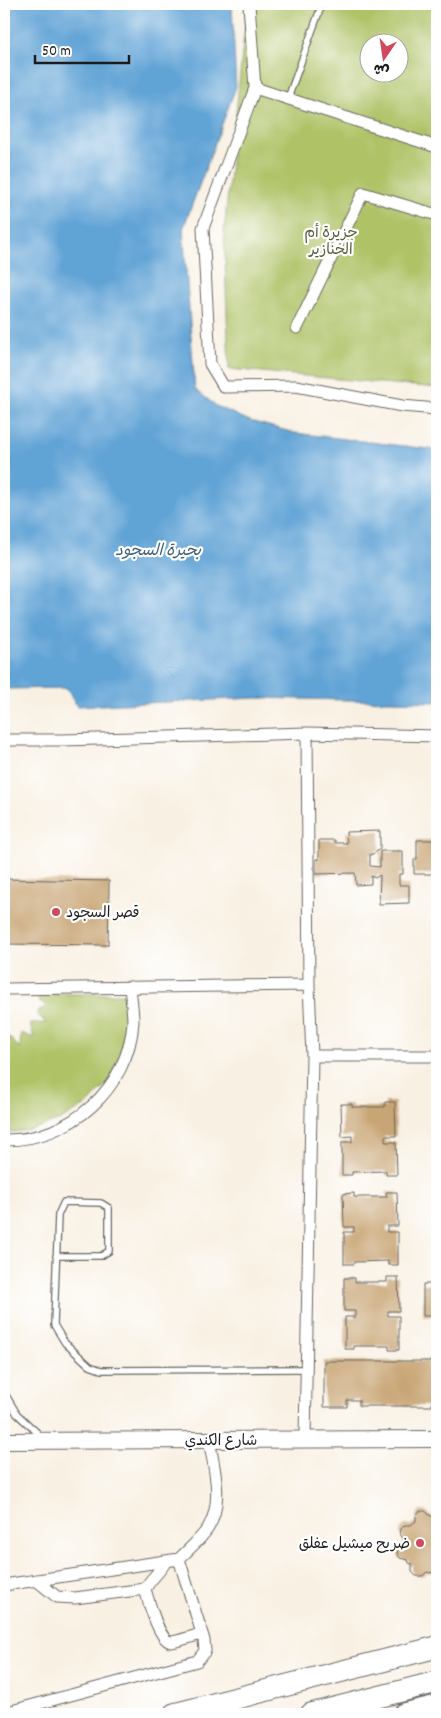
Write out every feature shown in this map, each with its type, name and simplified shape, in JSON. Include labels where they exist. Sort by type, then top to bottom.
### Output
[{"type":"highway","points":[[174,1714],[437,1647]]},
{"type":"highway","points":[[311,1714],[437,1682]]},
{"type":"highway","points":[[404,1714],[437,1706]]},
{"type":"street","points":[[249,4],[255,88],[203,228],[210,364],[224,387],[296,386],[402,406],[437,409]]},
{"type":"street","points":[[255,88],[437,147]]},
{"type":"street","points":[[297,328],[363,193],[437,215]]},
{"type":"street","points":[[4,740],[307,733],[437,736]]},
{"type":"street","points":[[305,1439],[312,1056],[309,985],[307,733]]},
{"type":"street","points":[[4,989],[309,985]]},
{"type":"street","points":[[4,1140],[19,1140],[45,1135],[68,1125],[96,1103],[112,1083],[126,1054],[133,1022],[130,987]]},
{"type":"street","points":[[312,1056],[437,1056]]},
{"type":"street","name":"شارع الكندي","points":[[4,1441],[437,1439]]},
{"type":"street","points":[[4,1585],[179,1559],[207,1529],[215,1511],[215,1476],[209,1440]]},
{"type":"street","points":[[4,1713],[197,1661],[205,1651],[202,1634],[179,1559]]},
{"type":"street","points":[[166,1561],[160,1572],[149,1582],[145,1589],[158,1626],[166,1639],[171,1642],[202,1634]]},
{"type":"street","points":[[36,1580],[57,1597],[75,1598],[145,1589]]},
{"type":"lane","points":[[288,98],[322,4]]},
{"type":"lane","points":[[56,1256],[101,1256],[109,1251],[109,1208],[101,1203],[64,1202],[58,1215],[56,1256],[54,1325],[65,1343],[90,1366],[101,1370],[306,1369]]},
{"type":"lane","points":[[4,1348],[4,1392],[17,1414],[46,1441]]},
{"type":"green space","name":"جزيرة أم الخنازير","points":[[247,4],[437,4],[437,388],[229,369],[224,232]]},
{"type":"green space","points":[[40,994],[124,994],[127,1011],[122,1047],[111,1079],[89,1103],[61,1120],[31,1130],[4,1133],[4,1053],[9,1037],[20,1049],[21,1033],[34,1038],[30,1024],[46,1023],[36,1013],[47,1006],[38,1000]]},
{"type":"water","name":"بحيرة السجود","points":[[4,4],[232,4],[236,87],[183,229],[195,389],[216,406],[250,421],[295,433],[437,450],[437,702],[257,698],[77,706],[67,688],[4,689]]},
{"type":"building","points":[[380,831],[380,849],[370,854],[370,866],[380,867],[380,851],[403,851],[403,874],[399,874],[399,885],[409,885],[409,903],[379,904],[380,875],[375,878],[371,876],[371,884],[356,885],[355,873],[316,874],[316,859],[319,860],[319,840],[335,840],[335,843],[347,843],[346,832]]},
{"type":"building","points":[[417,840],[433,840],[433,843],[437,843],[437,874],[414,874],[414,860],[417,859]]},
{"type":"building","name":"قصر السجود","points":[[4,879],[109,881],[108,945],[4,944]]},
{"type":"building","points":[[385,1102],[395,1102],[396,1136],[385,1136],[385,1142],[396,1142],[397,1175],[386,1175],[386,1171],[352,1172],[352,1175],[342,1175],[342,1142],[352,1142],[352,1136],[342,1137],[341,1104],[352,1104],[352,1107],[385,1107]]},
{"type":"building","points":[[386,1192],[397,1192],[398,1226],[387,1226],[387,1232],[398,1232],[398,1265],[388,1265],[388,1261],[344,1264],[344,1232],[354,1232],[354,1227],[344,1227],[343,1194],[354,1193],[354,1197],[387,1197]]},
{"type":"building","points":[[387,1277],[398,1277],[399,1311],[388,1311],[388,1316],[399,1316],[399,1350],[389,1350],[389,1346],[354,1346],[354,1349],[345,1349],[345,1317],[355,1317],[355,1311],[344,1311],[344,1278],[355,1278],[355,1282],[387,1282]]},
{"type":"building","points":[[423,1284],[437,1284],[437,1316],[423,1316]]},
{"type":"building","points":[[324,1361],[437,1361],[437,1399],[432,1399],[432,1406],[359,1406],[359,1400],[347,1400],[347,1407],[324,1407]]},
{"type":"building","name":"ضريح ميشيل عفلق","points":[[420,1511],[425,1511],[431,1516],[437,1517],[437,1577],[433,1572],[416,1576],[412,1572],[412,1564],[408,1560],[400,1558],[397,1554],[398,1548],[404,1544],[400,1534],[401,1529],[405,1525],[411,1525],[416,1521],[416,1515]]},
{"type":"place","name":"قصر السجود","points":[[56,912]]},
{"type":"place","name":"ضريح ميشيل عفلق","points":[[420,1543]]}]
